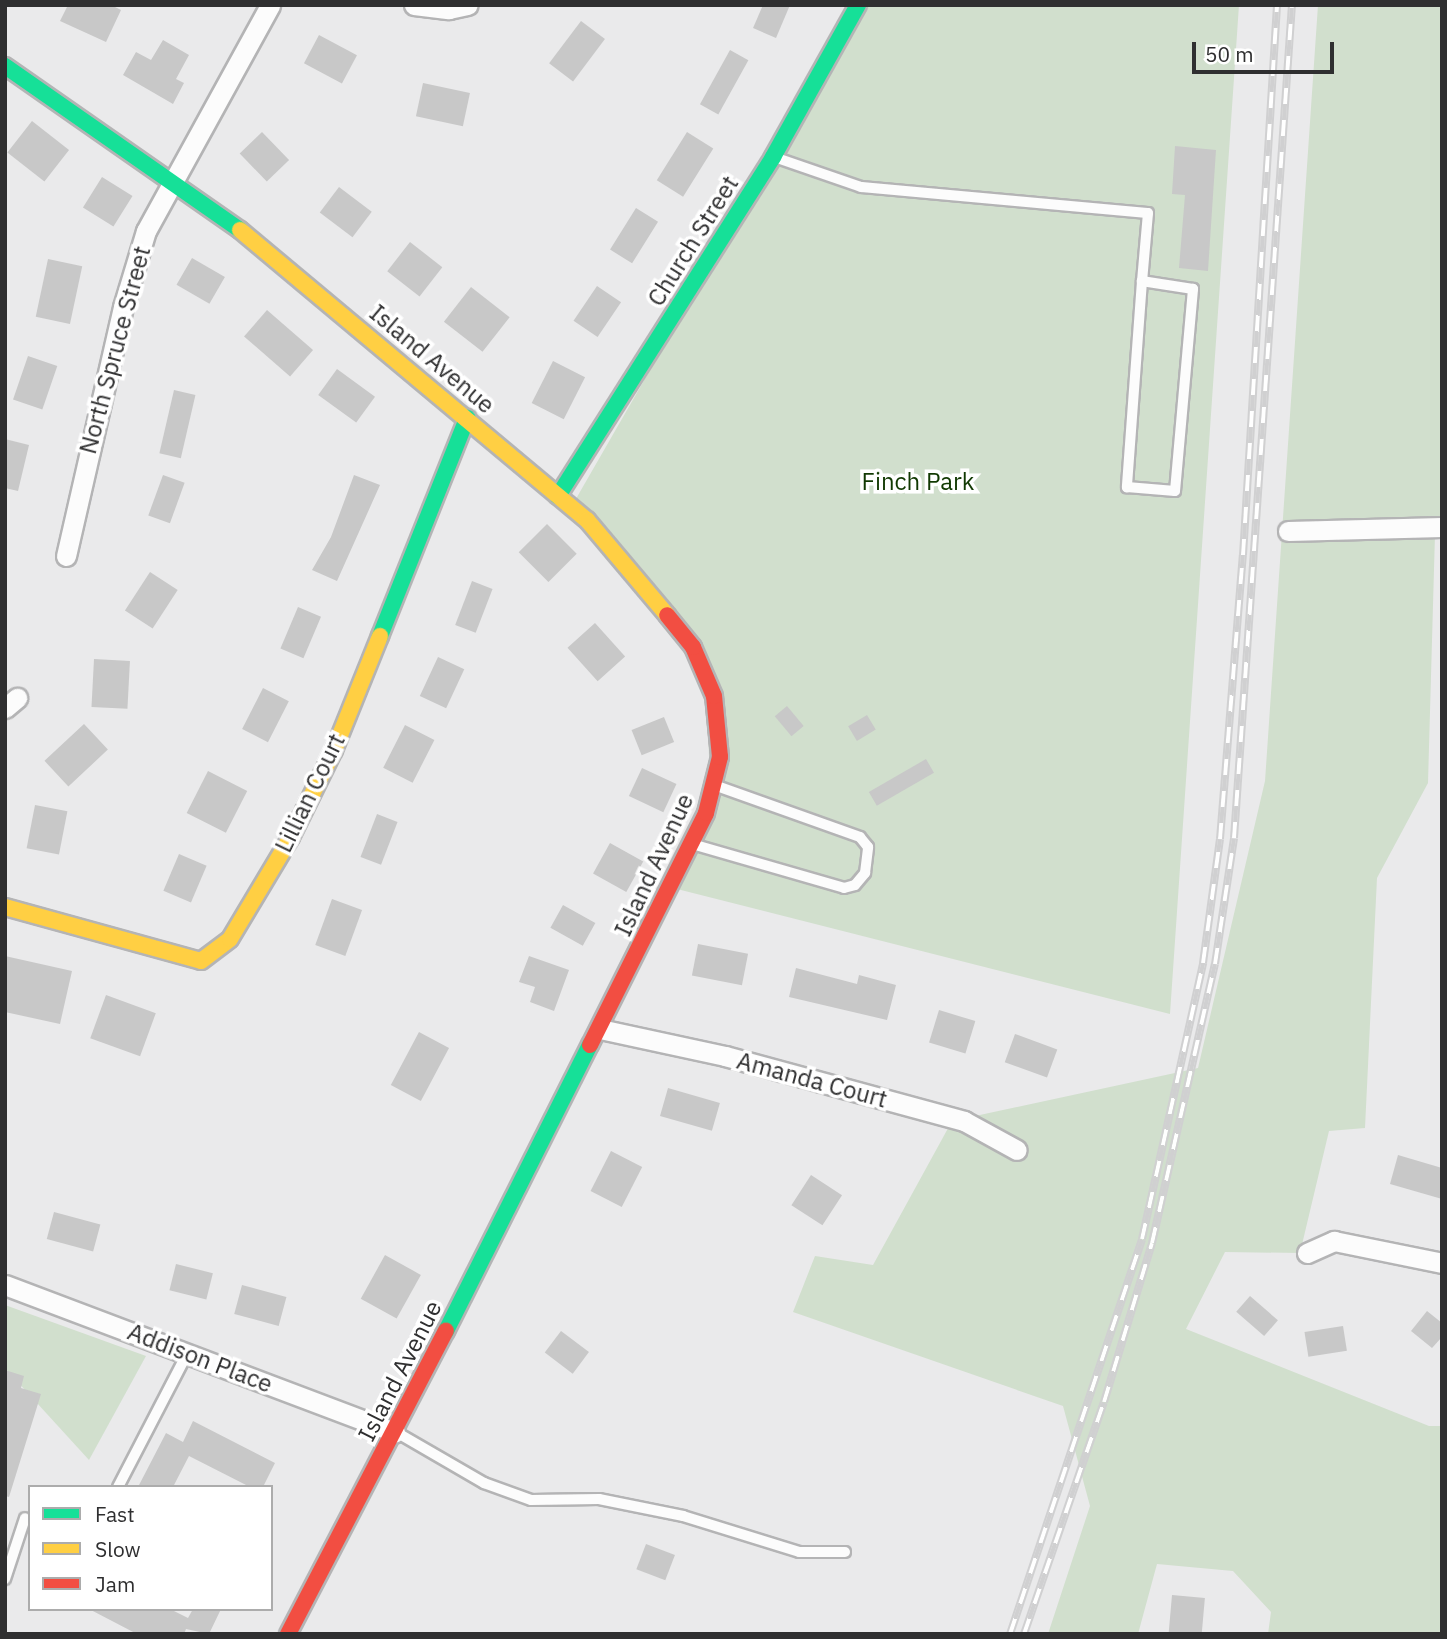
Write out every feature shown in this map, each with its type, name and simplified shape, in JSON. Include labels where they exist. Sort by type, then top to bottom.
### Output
[{"type":"street","name":"North Spruce Street","points":[[66,556],[123,307],[146,231],[270,5]]},
{"type":"street","points":[[414,5],[449,9],[468,5]]},
{"type":"street","name":"Church Street","points":[[558,496],[773,157],[858,5]]},
{"type":"street","name":"Island Avenue","points":[[5,66],[249,237],[587,520],[693,647],[714,696],[719,725],[715,785],[691,844],[395,1432],[288,1634]]},
{"type":"street","name":"Lillian Court","points":[[5,907],[201,961],[230,939],[291,837],[334,750],[467,418]]},
{"type":"street","points":[[1288,531],[1442,527]]},
{"type":"street","name":"Amanda Court","points":[[600,1029],[725,1056],[964,1121],[1017,1150]]},
{"type":"street","points":[[1307,1253],[1334,1241],[1442,1263]]},
{"type":"street","name":"Addison Place","points":[[5,1285],[395,1432]]},
{"type":"lane","points":[[773,157],[861,187],[1147,213],[1142,281],[1127,487],[1175,491],[1193,289],[1142,281]]},
{"type":"lane","points":[[691,844],[844,888],[855,885],[865,873],[868,847],[860,837],[715,785]]},
{"type":"lane","points":[[119,1485],[187,1353]]},
{"type":"lane","points":[[395,1432],[484,1483],[531,1500],[599,1499],[683,1516],[799,1552],[845,1552]]},
{"type":"lane","points":[[5,1579],[24,1518]]},
{"type":"green space","name":"Finch Park","points":[[860,5],[1239,5],[1170,1014],[677,889],[711,807],[706,681],[573,504]]},
{"type":"green space","points":[[1318,5],[1442,5],[1442,533],[1435,534],[1428,783],[1377,878],[1365,1128],[1329,1131],[1300,1253],[1225,1252],[1186,1329],[1429,1426],[1442,1426],[1442,1634],[1268,1634],[1271,1612],[1233,1571],[1157,1564],[1138,1634],[1048,1634],[1090,1506],[1063,1406],[793,1312],[815,1256],[873,1265],[952,1121],[1198,1068],[1265,781]]},
{"type":"green space","points":[[5,1305],[146,1356],[89,1460],[5,1368]]},
{"type":"building","points":[[68,5],[111,5],[121,10],[106,42],[60,21]]},
{"type":"building","points":[[763,5],[790,5],[776,38],[753,28]]},
{"type":"building","points":[[581,21],[605,39],[573,81],[549,63]]},
{"type":"building","points":[[319,35],[357,55],[342,83],[304,63]]},
{"type":"building","points":[[163,40],[189,55],[176,79],[184,83],[173,104],[123,75],[136,52],[151,60]]},
{"type":"building","points":[[730,50],[748,60],[718,114],[700,104]]},
{"type":"building","points":[[423,83],[470,93],[463,126],[416,116]]},
{"type":"building","points":[[32,121],[69,150],[44,181],[7,153]]},
{"type":"building","points":[[262,132],[289,160],[267,182],[240,154]]},
{"type":"building","points":[[687,132],[713,148],[683,197],[657,180]]},
{"type":"building","points":[[1175,146],[1216,150],[1208,271],[1179,268],[1185,195],[1172,194]]},
{"type":"building","points":[[102,177],[133,196],[113,227],[83,208]]},
{"type":"building","points":[[339,187],[372,212],[352,237],[320,213]]},
{"type":"building","points":[[636,208],[658,222],[632,263],[610,250]]},
{"type":"building","points":[[410,242],[442,267],[420,296],[387,271]]},
{"type":"building","points":[[192,258],[225,277],[209,304],[176,285]]},
{"type":"building","points":[[48,259],[82,266],[70,324],[36,317]]},
{"type":"building","points":[[597,286],[621,302],[598,337],[574,321]]},
{"type":"building","points":[[471,287],[510,317],[483,352],[444,322]]},
{"type":"building","points":[[267,310],[313,350],[290,376],[244,336]]},
{"type":"building","points":[[28,356],[57,366],[42,410],[13,399]]},
{"type":"building","points":[[553,361],[585,377],[564,419],[532,403]]},
{"type":"building","points":[[337,369],[375,397],[356,423],[318,395]]},
{"type":"building","points":[[174,390],[195,395],[181,458],[159,453]]},
{"type":"building","points":[[5,439],[29,445],[18,491],[5,488]]},
{"type":"building","points":[[163,475],[185,483],[170,523],[148,515]]},
{"type":"building","points":[[354,475],[380,485],[337,581],[312,570],[331,537]]},
{"type":"building","points":[[547,524],[577,554],[548,582],[519,552]]},
{"type":"building","points":[[150,572],[178,590],[153,629],[125,611]]},
{"type":"building","points":[[472,581],[493,589],[476,633],[455,625]]},
{"type":"building","points":[[298,607],[321,617],[303,658],[280,648]]},
{"type":"building","points":[[595,623],[625,656],[598,681],[568,648]]},
{"type":"building","points":[[438,657],[464,669],[446,708],[420,696]]},
{"type":"building","points":[[94,659],[130,661],[127,709],[91,707]]},
{"type":"building","points":[[263,688],[289,701],[268,742],[242,729]]},
{"type":"building","points":[[787,706],[804,726],[791,736],[775,716]]},
{"type":"building","points":[[867,715],[876,730],[857,741],[848,726]]},
{"type":"building","points":[[664,717],[674,742],[642,755],[632,730]]},
{"type":"building","points":[[84,724],[108,750],[68,786],[45,761]]},
{"type":"building","points":[[405,725],[434,740],[413,783],[383,768]]},
{"type":"building","points":[[926,759],[934,773],[877,806],[869,792]]},
{"type":"building","points":[[642,768],[676,784],[663,812],[629,796]]},
{"type":"building","points":[[208,771],[247,791],[226,833],[187,813]]},
{"type":"building","points":[[35,805],[67,811],[59,854],[27,848]]},
{"type":"building","points":[[377,814],[398,822],[381,865],[361,857]]},
{"type":"building","points":[[610,843],[643,861],[626,892],[593,874]]},
{"type":"building","points":[[179,854],[207,866],[191,903],[163,891]]},
{"type":"building","points":[[332,899],[362,910],[345,956],[315,945]]},
{"type":"building","points":[[563,905],[595,923],[583,946],[550,928]]},
{"type":"building","points":[[698,944],[748,954],[742,985],[692,975]]},
{"type":"building","points":[[5,956],[72,971],[60,1024],[5,1012]]},
{"type":"building","points":[[529,956],[569,970],[554,1011],[530,1002],[535,987],[519,982]]},
{"type":"building","points":[[796,968],[857,984],[859,975],[896,985],[887,1020],[789,997]]},
{"type":"building","points":[[106,995],[156,1013],[140,1056],[90,1038]]},
{"type":"building","points":[[939,1010],[975,1021],[965,1054],[929,1043]]},
{"type":"building","points":[[419,1032],[449,1048],[421,1101],[391,1085]]},
{"type":"building","points":[[1015,1034],[1057,1049],[1047,1078],[1005,1062]]},
{"type":"building","points":[[668,1088],[720,1103],[712,1131],[660,1116]]},
{"type":"building","points":[[611,1151],[642,1167],[622,1207],[591,1191]]},
{"type":"building","points":[[1398,1155],[1442,1168],[1442,1199],[1390,1184]]},
{"type":"building","points":[[811,1175],[842,1195],[822,1225],[791,1205]]},
{"type":"building","points":[[54,1212],[100,1224],[93,1251],[47,1239]]},
{"type":"building","points":[[385,1255],[421,1275],[397,1319],[361,1299]]},
{"type":"building","points":[[176,1264],[213,1273],[206,1299],[169,1290]]},
{"type":"building","points":[[242,1285],[286,1297],[279,1326],[234,1314]]},
{"type":"building","points":[[1250,1296],[1278,1320],[1264,1336],[1236,1312]]},
{"type":"building","points":[[1427,1311],[1442,1323],[1442,1337],[1432,1348],[1411,1331]]},
{"type":"building","points":[[1343,1326],[1347,1351],[1308,1357],[1304,1332]]},
{"type":"building","points":[[561,1331],[589,1352],[573,1374],[545,1353]]},
{"type":"building","points":[[5,1370],[24,1376],[21,1388],[41,1394],[9,1497],[5,1496]]},
{"type":"building","points":[[193,1421],[275,1463],[264,1485],[246,1485],[189,1456],[174,1485],[139,1485],[166,1433],[183,1442]]},
{"type":"building","points":[[646,1544],[675,1555],[665,1580],[636,1569]]},
{"type":"building","points":[[1172,1595],[1205,1598],[1202,1634],[1169,1634]]},
{"type":"building","points":[[93,1611],[174,1611],[188,1618],[192,1611],[220,1611],[209,1634],[186,1629],[184,1634],[137,1634]]},
{"type":"railway","points":[[1010,1634],[1142,1239],[1203,963],[1220,839],[1243,555],[1277,5]]},
{"type":"railway","points":[[1024,1634],[1104,1402],[1152,1243],[1215,964],[1234,838],[1292,5]]},
{"type":"traffic: fast","points":[[558,496],[773,157],[858,5]]},
{"type":"traffic: fast","points":[[5,66],[240,230]]},
{"type":"traffic: fast","points":[[380,636],[467,418]]},
{"type":"traffic: fast","points":[[446,1331],[590,1045]]},
{"type":"traffic: slow","points":[[240,230],[587,520],[667,615]]},
{"type":"traffic: slow","points":[[5,907],[201,961],[230,939],[291,837],[334,750],[380,636]]},
{"type":"traffic: jam","points":[[590,1045],[706,813],[720,757],[714,696],[693,647],[667,615]]},
{"type":"traffic: jam","points":[[288,1634],[446,1331]]}]
